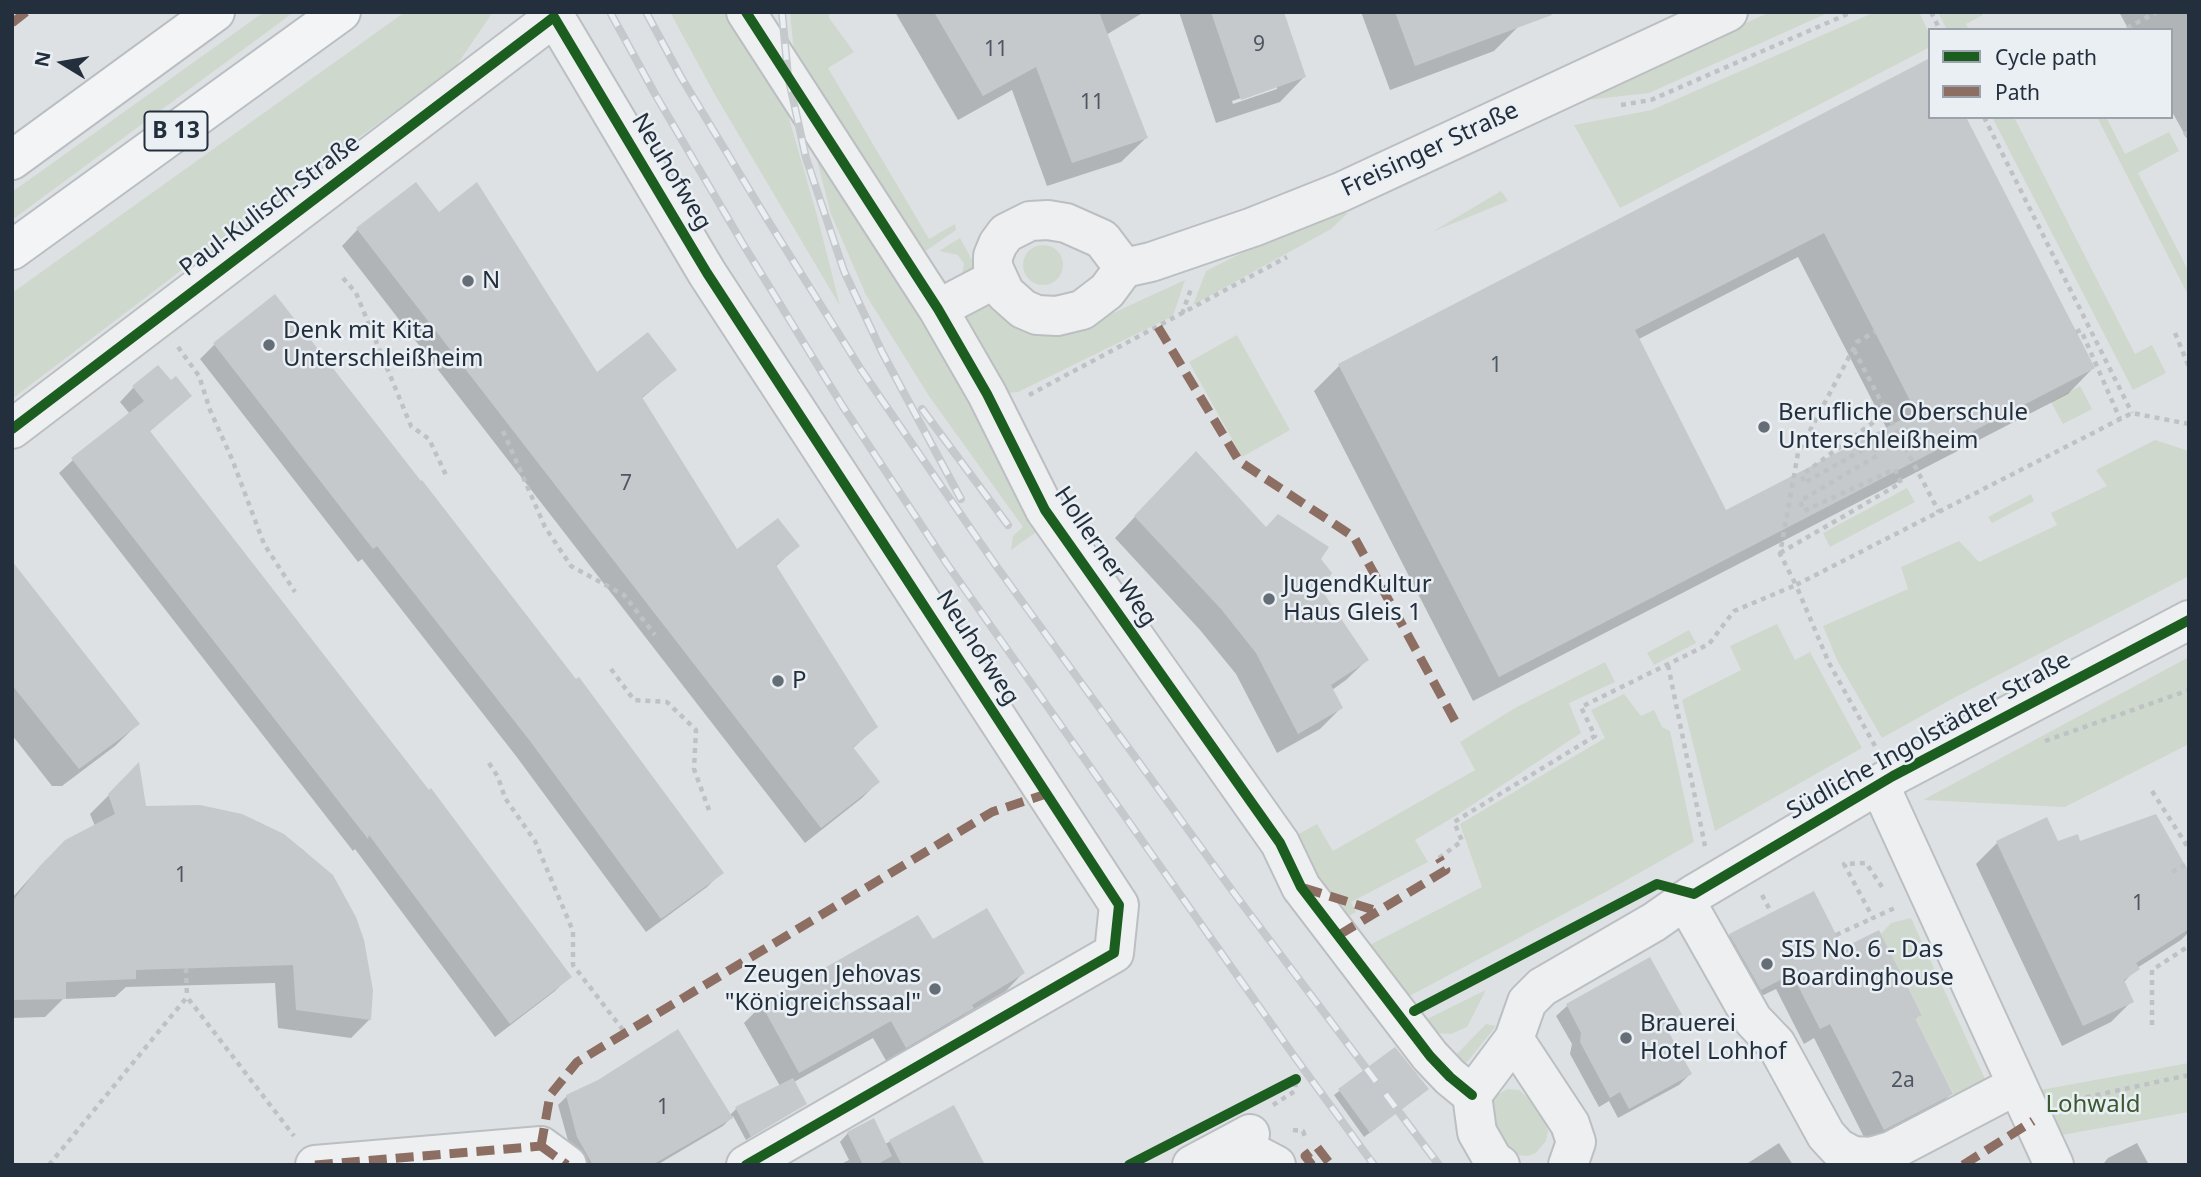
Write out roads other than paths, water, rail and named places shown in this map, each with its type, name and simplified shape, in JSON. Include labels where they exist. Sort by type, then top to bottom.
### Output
[{"type":"main road","points":[[12,160],[215,12]]},
{"type":"main road","name":"B 13","points":[[12,250],[341,12]]},
{"type":"street","name":"Hollerner Weg","points":[[746,12],[938,309],[987,394],[1045,510],[1146,679],[1284,849],[1301,887],[1430,1056],[1472,1096]]},
{"type":"street","name":"Freisinger Straße","points":[[1124,268],[1151,262],[1253,227],[1341,192],[1728,12]]},
{"type":"street","name":"Paul-Kulisch-Straße","points":[[12,429],[553,14]]},
{"type":"street","name":"Neuhofweg","points":[[553,14],[707,273],[1119,905],[1114,953],[746,1165]]},
{"type":"street","points":[[1048,220],[1066,223],[1102,239],[1124,268],[1107,291],[1082,310],[1057,316],[1037,315],[1023,309],[1004,293],[993,267],[993,256],[1006,233],[1030,221],[1048,220]]},
{"type":"street","points":[[938,309],[997,278]]},
{"type":"street","name":"Südliche Ingolstädter Straße","points":[[1472,1096],[1514,1039],[1527,1002],[1542,987],[1654,922],[1685,900],[1879,784],[2189,621]]},
{"type":"street","points":[[1879,784],[2054,1165]]},
{"type":"street","points":[[1685,900],[1753,1020],[1776,1044],[1826,1135],[1838,1148],[1853,1156],[1871,1157],[1891,1151],[2017,1085]]},
{"type":"street","points":[[1514,1039],[1570,1124],[1576,1142],[1569,1165]]},
{"type":"street","points":[[1472,1096],[1477,1132],[1493,1160],[1500,1165]]},
{"type":"street","points":[[1192,1165],[1242,1138],[1276,1165]]},
{"type":"street","points":[[316,1165],[554,1155]]},
{"type":"railway","points":[[610,12],[743,244],[842,405],[947,564],[1374,1165]]},
{"type":"railway","points":[[646,12],[681,77],[862,371],[997,567],[1234,893],[1439,1165]]},
{"type":"railway","points":[[782,12],[788,76],[806,158],[844,271],[882,352],[961,499]]},
{"type":"railway","points":[[922,409],[1008,525]]},
{"type":"place","name":"N","points":[[468,281]]},
{"type":"place","name":"Denk mit Kita Unterschleißheim","points":[[269,345]]},
{"type":"place","name":"Berufliche Oberschule Unterschleißheim","points":[[1764,427]]},
{"type":"place","name":"JugendKultur Haus Gleis 1","points":[[1269,599]]},
{"type":"place","name":"P","points":[[778,681]]},
{"type":"place","name":"SIS No. 6 - Das Boardinghouse","points":[[1767,964]]},
{"type":"place","name":"Zeugen Jehovas \"Königreichssaal\"","points":[[935,989]]},
{"type":"place","name":"Brauerei Hotel Lohhof","points":[[1626,1038]]},
{"type":"park label","name":"Lohwald","points":[[2093,1105]]}]
